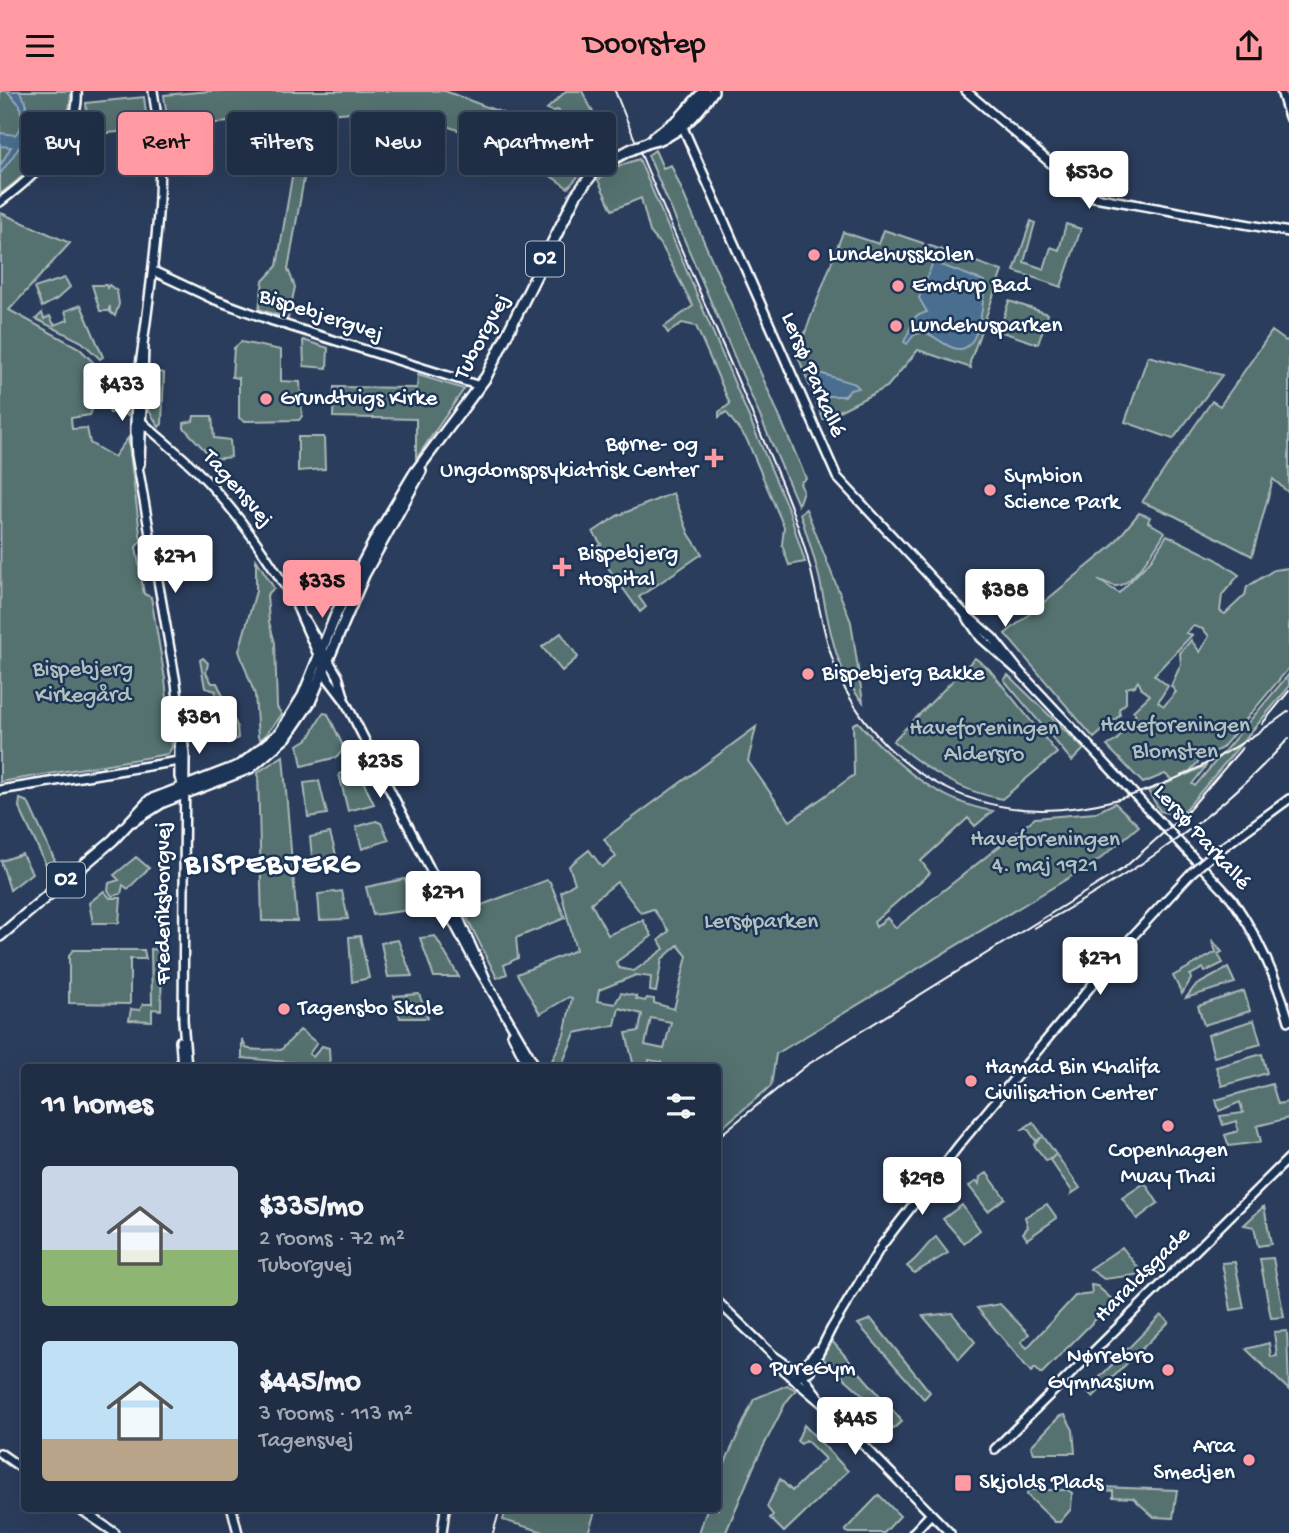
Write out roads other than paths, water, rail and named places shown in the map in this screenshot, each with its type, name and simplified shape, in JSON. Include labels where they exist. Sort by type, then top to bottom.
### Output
[{"type":"main road","name":"Tuborgvej","points":[[681,122],[704,91]]},
{"type":"main road","name":"Tuborgvej","points":[[324,655],[348,592],[402,493],[480,386],[584,182],[606,162],[649,142],[681,122],[713,91]]},
{"type":"main road","name":"Tuborgvej","points":[[183,790],[241,765],[273,742],[297,709],[426,460]]},
{"type":"main road","points":[[324,655],[325,670]]},
{"type":"main road","name":"O2","points":[[0,936],[131,823],[183,790],[250,768],[286,737],[310,702],[325,670]]},
{"type":"street","points":[[0,202],[27,180],[63,137],[77,109],[77,91]]},
{"type":"street","name":"Frederiksborgvej","points":[[153,91],[160,130],[160,158],[153,271],[134,403],[134,431],[176,683],[187,775],[183,790],[185,1064]]},
{"type":"street","points":[[965,91],[1089,196],[1289,230]]},
{"type":"street","points":[[1282,91],[1289,116]]},
{"type":"street","name":"Lersø Parkallé","points":[[681,122],[829,463],[869,512],[963,612],[981,638],[1002,660],[1020,672],[1232,899],[1258,937],[1270,961],[1289,1021]]},
{"type":"street","name":"Bispebjergvej","points":[[153,271],[213,299],[273,321],[480,386]]},
{"type":"street","name":"Frederiksborgvej","points":[[139,468],[144,338]]},
{"type":"street","points":[[134,403],[136,421],[141,433]]},
{"type":"street","name":"Tagensvej","points":[[141,421],[197,470],[240,517],[272,562],[324,655],[431,871],[450,898],[527,1064]]},
{"type":"street","name":"Tagensvej","points":[[141,433],[161,440]]},
{"type":"street","name":"Tagensvej","points":[[325,670],[345,701]]},
{"type":"street","name":"Frederiksborgvej","points":[[180,725],[179,777],[183,790]]},
{"type":"street","points":[[0,790],[179,761]]},
{"type":"street","points":[[798,1376],[822,1345],[882,1245],[960,1144],[1130,938],[1211,856],[1289,799]]},
{"type":"street","name":"Tagensvej","points":[[509,1024],[534,1064]]},
{"type":"street","name":"Haraldsgade","points":[[995,1449],[1289,1158]]},
{"type":"street","points":[[721,1305],[798,1376],[950,1533]]},
{"type":"street","points":[[0,1453],[21,1468]]},
{"type":"street","points":[[84,1512],[115,1533]]},
{"type":"street","points":[[233,1512],[238,1533]]},
{"type":"street","points":[[442,1533],[445,1512]]},
{"type":"street","points":[[913,1533],[932,1514]]},
{"type":"water","points":[[7,91],[19,91],[26,102],[26,112],[21,112],[21,115],[20,105]]},
{"type":"water","points":[[21,126],[21,145],[0,174],[0,166],[11,147],[0,146],[0,133],[15,135]]},
{"type":"water","points":[[933,262],[984,281],[980,322],[971,342],[965,348],[953,348],[923,332],[914,335],[907,344],[904,342],[916,316],[927,312],[919,298]]},
{"type":"water","points":[[816,372],[855,384],[859,388],[850,390],[845,396],[823,396],[814,375]]},
{"type":"tram line","points":[[615,91],[789,502],[839,677],[862,717],[882,741],[916,771],[974,800],[1021,809],[1069,808],[1116,800],[1162,784],[1207,763],[1289,711]]},
{"type":"tram line","points":[[1262,724],[1289,691]]},
{"type":"tram line","points":[[721,1135],[807,1065],[1124,868],[1187,812],[1242,748]]},
{"type":"tram line","points":[[493,1533],[499,1512]]},
{"type":"railway","points":[[1034,928],[1104,888],[1201,821],[1261,768],[1289,738]]},
{"type":"place","name":"Lundehusskolen","points":[[814,255]]},
{"type":"place","name":"Emdrup Bad","points":[[898,286]]},
{"type":"place","name":"Lundehusparken","points":[[896,326]]},
{"type":"place","name":"Grundtvigs Kirke","points":[[266,399]]},
{"type":"place","name":"Børne- og Ungdomspsykiatrisk Center","points":[[714,458]]},
{"type":"place","name":"Symbion Science Park","points":[[990,490]]},
{"type":"place","name":"Bispebjerg Hospital","points":[[562,567]]},
{"type":"place","name":"Bispebjerg Bakke","points":[[808,674]]},
{"type":"place","name":"Tagensbo Skole","points":[[284,1009]]},
{"type":"place","name":"Hamad Bin Khalifa Civilisation Center","points":[[971,1081]]},
{"type":"place","name":"Copenhagen Muay Thai","points":[[1168,1126]]},
{"type":"place","name":"PureGym","points":[[756,1369]]},
{"type":"place","name":"Nørrebro Gymnasium","points":[[1168,1370]]},
{"type":"place","name":"Arca Smedjen","points":[[1249,1460]]},
{"type":"place","name":"Skjolds Plads","points":[[963,1483]]},
{"type":"district","name":"BISPEBJERG","points":[[273,866]]},
{"type":"park label","name":"Bispebjerg Kirkegård","points":[[83,683]]},
{"type":"park label","name":"Haveforeningen Blomsten","points":[[1175,739]]},
{"type":"park label","name":"Haveforeningen Aldersro","points":[[984,742]]},
{"type":"park label","name":"Haveforeningen 4. maj 1921","points":[[1045,853]]},
{"type":"park label","name":"Lersøparken","points":[[761,922]]}]
